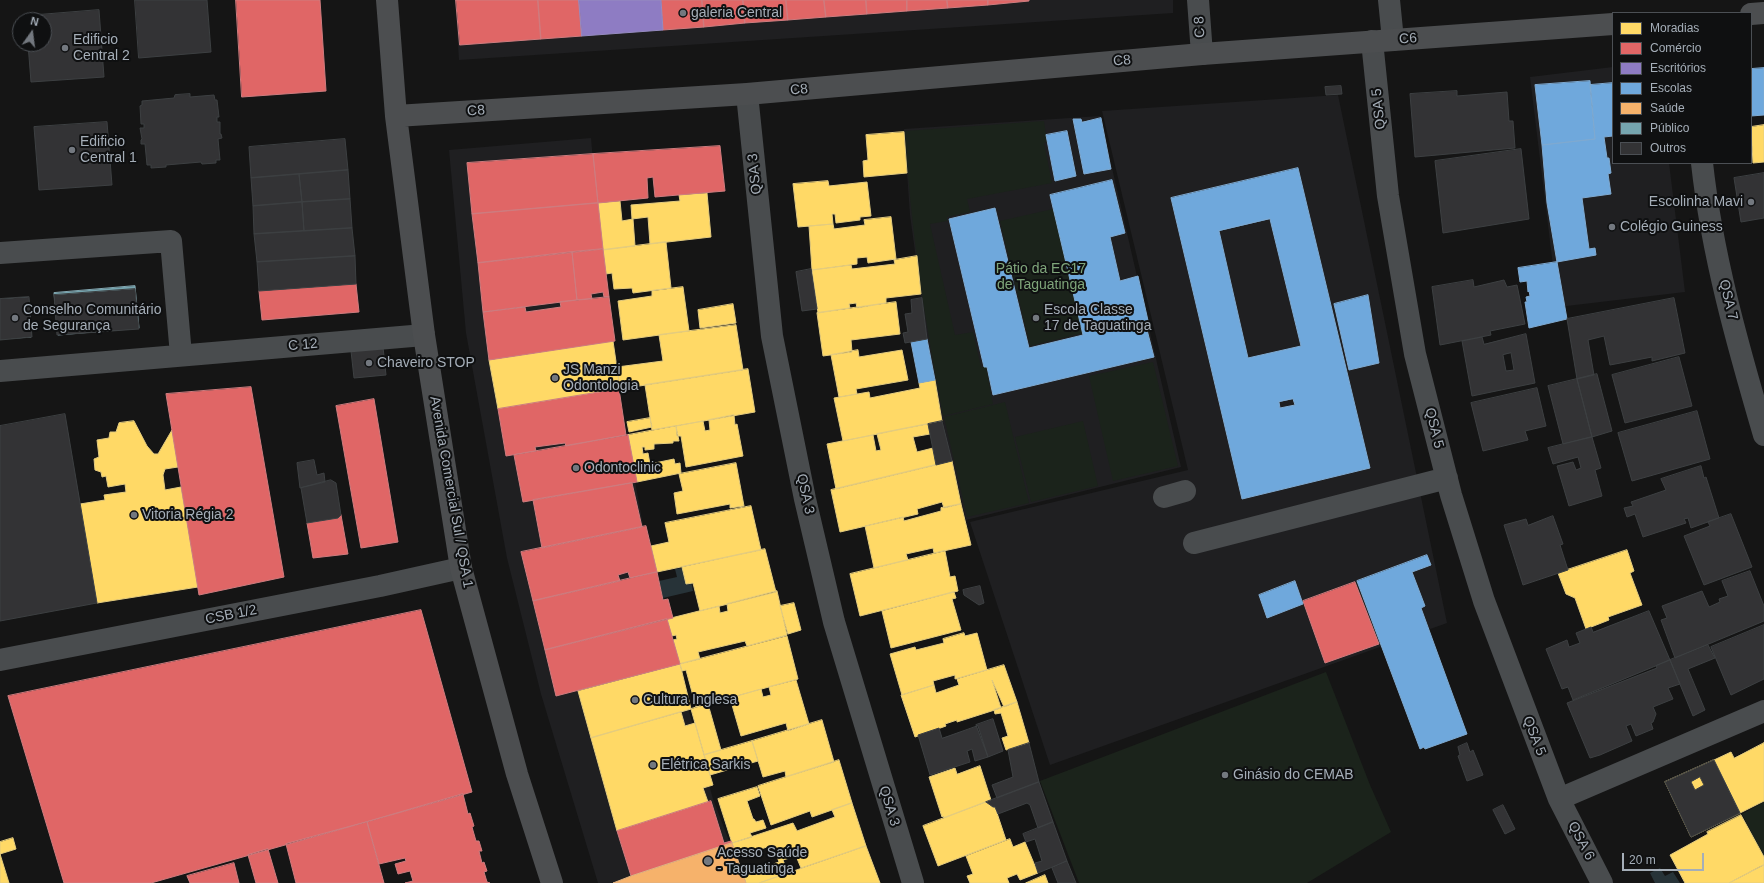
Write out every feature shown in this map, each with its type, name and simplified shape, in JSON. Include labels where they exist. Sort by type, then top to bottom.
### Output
[{"type":"main road","name":"Avenida Comercial Sul / QSA 1","points":[[387,0],[396,116],[424,335],[461,568],[517,774],[552,883]]},
{"type":"main road","points":[[1752,14],[1764,13]]},
{"type":"main road","name":"C6","points":[[1202,54],[1612,24]]},
{"type":"main road","name":"C8","points":[[396,116],[747,94],[1202,54]]},
{"type":"street","name":"C 8","points":[[1198,0],[1202,54]]},
{"type":"street","name":"QSA 5","points":[[1389,0],[1383,41],[1388,196],[1415,354],[1447,478],[1484,601],[1559,799]]},
{"type":"street","name":"QSA 3","points":[[747,94],[772,336],[805,499],[834,622],[913,883]]},
{"type":"street","name":"QSA 7","points":[[1702,164],[1709,219],[1738,344],[1764,435]]},
{"type":"street","points":[[0,253],[171,241],[181,355]]},
{"type":"street","name":"C 12","points":[[0,371],[424,335]]},
{"type":"street","points":[[1194,543],[1447,478]]},
{"type":"street","points":[[1164,497],[1185,491]]},
{"type":"street","name":"CSB 1/2","points":[[0,660],[372,587],[461,568]]},
{"type":"street","points":[[1559,799],[1764,711]]},
{"type":"street","name":"QSA 6","points":[[1559,799],[1602,883]]},
{"type":"shaded area","points":[[455,0],[1173,0],[1173,13],[459,60]]},
{"type":"shaded area","name":"Colégio Guiness","points":[[1612,67],[1612,164],[1669,164],[1685,292],[1558,307],[1530,77]]},
{"type":"shaded area","points":[[1338,95],[1447,623],[1050,765],[970,522],[1188,470],[1102,111]]},
{"type":"shaded area","name":"Escola Classe 17 de Taguatinga","points":[[1100,116],[1181,467],[966,520],[942,418],[927,338],[910,215],[904,129]]},
{"type":"shaded area","points":[[591,138],[601,249],[608,295],[618,389],[643,525],[664,619],[713,799],[745,883],[598,883],[541,694],[507,558],[466,333],[449,150]]},
{"type":"shaded area","points":[[683,568],[691,581],[693,591],[663,598],[659,581],[677,577],[675,569]]},
{"type":"shaded area","points":[[1660,868],[1665,876],[1673,872],[1680,883],[1655,883],[1650,873]]},
{"type":"green space","points":[[1044,121],[1047,142],[1044,143],[1052,183],[967,199],[970,212],[947,217],[947,221],[930,224],[955,335],[973,332],[981,367],[986,367],[993,404],[943,416],[930,345],[914,238],[905,131]]},
{"type":"green space","name":"Pátio da EC17 de Taguatinga","points":[[1053,209],[1083,333],[1030,346],[1000,221]]},
{"type":"green space","points":[[1153,362],[1178,466],[1113,481],[1089,376]]},
{"type":"green space","points":[[1005,402],[1029,503],[967,517],[944,417]]},
{"type":"green space","points":[[1083,421],[1098,486],[1031,502],[1015,437]]},
{"type":"green space","points":[[1326,672],[1370,785],[1391,832],[1307,883],[1079,883],[1040,781]]},
{"type":"green space","points":[[1764,802],[1764,858],[1742,814]]},
{"type":"building: Moradias","points":[[1764,125],[1764,162],[1753,163],[1752,127]]},
{"type":"building: Moradias","points":[[904,132],[907,173],[864,177],[863,161],[868,160],[866,135]]},
{"type":"building: Moradias","points":[[828,181],[829,186],[867,182],[871,216],[860,217],[860,220],[836,223],[835,214],[832,214],[833,224],[798,227],[793,184]]},
{"type":"building: Moradias","points":[[707,193],[711,237],[650,244],[648,217],[632,219],[631,205],[680,201],[679,195]]},
{"type":"building: Moradias","points":[[620,201],[622,221],[633,219],[635,246],[603,250],[598,203]]},
{"type":"building: Moradias","points":[[891,217],[896,259],[868,263],[867,257],[857,258],[857,264],[812,270],[809,226],[833,224],[834,229],[865,225],[864,220]]},
{"type":"building: Moradias","points":[[666,242],[671,288],[633,293],[632,288],[614,289],[612,273],[606,274],[603,250]]},
{"type":"building: Moradias","points":[[917,256],[921,294],[886,298],[886,303],[857,308],[856,303],[849,304],[850,308],[818,313],[812,270],[851,265],[852,269],[895,264],[894,260]]},
{"type":"building: Moradias","points":[[683,287],[689,331],[623,340],[618,301],[652,296],[652,291]]},
{"type":"building: Moradias","points":[[896,302],[900,334],[851,340],[852,352],[823,356],[817,313]]},
{"type":"building: Moradias","points":[[733,304],[736,323],[700,328],[698,310]]},
{"type":"building: Moradias","points":[[736,325],[743,370],[620,389],[617,367],[663,361],[659,335]]},
{"type":"building: Moradias","name":"JS Manzi Odontologia","points":[[613,341],[620,389],[498,409],[489,360]]},
{"type":"building: Moradias","points":[[858,350],[859,357],[902,350],[908,380],[856,389],[857,394],[839,397],[831,355]]},
{"type":"building: Moradias","points":[[748,369],[755,412],[652,430],[645,385]]},
{"type":"building: Moradias","points":[[935,380],[942,421],[843,441],[834,398],[869,392],[870,398],[920,388],[919,383]]},
{"type":"building: Moradias","points":[[734,415],[743,456],[686,467],[681,436],[677,436],[676,426],[703,421],[705,431],[710,430],[709,420]]},
{"type":"building: Moradias","points":[[650,418],[652,427],[629,432],[627,422]]},
{"type":"building: Moradias","name":"Vitoria Régia 2","points":[[134,421],[147,446],[154,454],[158,454],[172,430],[178,467],[165,469],[163,475],[165,490],[181,487],[198,587],[97,603],[80,504],[105,500],[104,495],[126,492],[125,484],[108,487],[106,476],[102,477],[101,472],[95,470],[94,459],[99,457],[97,440],[109,438],[110,432],[116,432],[119,423]]},
{"type":"building: Moradias","points":[[928,424],[930,434],[913,437],[917,452],[933,448],[936,465],[836,489],[827,444],[873,435],[876,451],[881,450],[877,434]]},
{"type":"building: Moradias","points":[[676,426],[679,441],[673,441],[673,443],[654,444],[654,449],[645,450],[645,447],[642,447],[643,454],[648,453],[650,464],[674,459],[675,464],[680,463],[681,473],[637,482],[628,435]]},
{"type":"building: Moradias","points":[[952,461],[961,504],[944,508],[942,502],[917,509],[918,514],[840,532],[831,490]]},
{"type":"building: Moradias","points":[[736,463],[744,506],[730,508],[730,504],[677,514],[674,493],[683,491],[679,474]]},
{"type":"building: Moradias","points":[[961,504],[971,545],[934,553],[933,548],[906,554],[908,560],[874,568],[865,526],[903,517],[904,521],[941,511],[941,508]]},
{"type":"building: Moradias","points":[[751,506],[761,550],[657,572],[651,546],[669,542],[665,523]]},
{"type":"building: Moradias","points":[[765,549],[776,592],[700,611],[693,583],[686,584],[682,567]]},
{"type":"building: Moradias","points":[[1627,550],[1634,571],[1630,573],[1642,605],[1608,617],[1609,620],[1586,629],[1575,598],[1566,594],[1558,573]]},
{"type":"building: Moradias","points":[[945,551],[950,577],[955,576],[958,591],[860,616],[850,574]]},
{"type":"building: Moradias","points":[[777,591],[787,635],[747,646],[745,641],[698,652],[700,659],[680,664],[673,640],[677,639],[676,635],[672,636],[667,619],[719,606],[720,613],[728,611],[727,604]]},
{"type":"building: Moradias","points":[[954,592],[956,598],[952,599],[961,630],[891,648],[882,611]]},
{"type":"building: Moradias","points":[[794,603],[801,630],[788,634],[780,606]]},
{"type":"building: Moradias","points":[[964,633],[965,636],[977,633],[987,670],[955,679],[955,675],[933,681],[934,685],[902,695],[890,654],[915,647],[916,650],[944,643],[943,639]]},
{"type":"building: Moradias","points":[[787,636],[798,679],[696,707],[686,670],[682,671],[680,664]]},
{"type":"building: Moradias","name":"Cultura Inglesa","points":[[680,664],[691,709],[591,738],[578,691]]},
{"type":"building: Moradias","points":[[1004,665],[1017,702],[1004,707],[992,680],[1001,708],[957,722],[957,720],[945,724],[946,726],[915,737],[901,695],[934,685],[936,693],[959,685],[957,679]]},
{"type":"building: Moradias","points":[[796,680],[809,724],[788,731],[786,723],[741,736],[730,698],[761,689],[763,697],[771,695],[769,687]]},
{"type":"building: Moradias","points":[[1017,702],[1029,743],[1006,750],[1002,738],[1008,736],[1001,713],[995,714],[994,710]]},
{"type":"building: Moradias","points":[[708,704],[721,750],[704,755],[691,709]]},
{"type":"building: Moradias","name":"Elétrica Sarkis","points":[[681,712],[685,726],[695,723],[713,785],[703,788],[708,802],[617,831],[591,738]]},
{"type":"building: Moradias","points":[[822,720],[834,762],[786,777],[785,771],[763,777],[752,741]]},
{"type":"building: Moradias","points":[[752,741],[758,761],[710,775],[704,755]]},
{"type":"building: Moradias","points":[[1764,743],[1764,801],[1740,813],[1714,760],[1731,752],[1734,758]]},
{"type":"building: Moradias","points":[[839,760],[852,803],[812,817],[810,811],[771,825],[758,786]]},
{"type":"building: Moradias","points":[[1714,760],[1740,813],[1691,837],[1665,782]]},
{"type":"building: Moradias","points":[[980,766],[991,800],[944,818],[943,816],[942,817],[929,777],[955,768],[957,774]]},
{"type":"building: Moradias","points":[[757,787],[760,796],[747,801],[753,819],[756,822],[763,820],[766,828],[750,833],[752,837],[732,843],[718,799]]},
{"type":"building: Moradias","points":[[986,802],[995,807],[1006,840],[938,866],[923,826]]},
{"type":"building: Moradias","points":[[852,803],[866,846],[801,868],[796,856],[783,860],[788,873],[759,883],[746,883],[743,874],[779,862],[773,845],[737,857],[732,843],[793,823],[797,831],[835,817],[832,810]]},
{"type":"building: Moradias","points":[[1741,815],[1764,857],[1764,865],[1729,883],[1685,883],[1670,855],[1708,834],[1707,832]]},
{"type":"building: Moradias","points":[[13,838],[16,849],[0,854],[0,842]]},
{"type":"building: Moradias","points":[[1010,839],[1013,847],[1025,842],[1038,873],[1020,880],[1017,874],[1007,878],[1009,883],[970,883],[967,876],[973,874],[966,856]]},
{"type":"building: Moradias","points":[[866,846],[880,883],[759,883],[788,873]]},
{"type":"building: Moradias","points":[[0,854],[9,883],[0,883]]},
{"type":"building: Moradias","points":[[1764,865],[1764,883],[1729,883],[1759,867]]},
{"type":"building: Moradias","points":[[1045,875],[1048,883],[1026,883]]},
{"type":"building: Comércio","points":[[236,0],[320,0],[326,91],[242,97]]},
{"type":"building: Comércio","points":[[456,0],[538,0],[541,39],[460,45]]},
{"type":"building: Comércio","points":[[538,0],[579,0],[582,36],[541,39]]},
{"type":"building: Comércio","name":"galeria Central","points":[[661,0],[702,0],[704,27],[663,30]]},
{"type":"building: Comércio","points":[[702,0],[743,0],[745,23],[704,27]]},
{"type":"building: Comércio","points":[[743,0],[786,0],[788,20],[745,23]]},
{"type":"building: Comércio","points":[[786,0],[824,0],[826,17],[788,20]]},
{"type":"building: Comércio","points":[[824,0],[866,0],[867,14],[826,17]]},
{"type":"building: Comércio","points":[[866,0],[907,0],[907,11],[867,14]]},
{"type":"building: Comércio","points":[[907,0],[947,0],[948,8],[907,11]]},
{"type":"building: Comércio","points":[[947,0],[988,0],[988,5],[948,8]]},
{"type":"building: Comércio","points":[[988,0],[1029,0],[1029,1],[988,5]]},
{"type":"building: Comércio","points":[[720,146],[725,191],[655,197],[653,177],[647,178],[648,198],[598,203],[593,154]]},
{"type":"building: Comércio","points":[[593,154],[598,203],[472,214],[467,163]]},
{"type":"building: Comércio","points":[[598,203],[603,249],[478,263],[472,214]]},
{"type":"building: Comércio","points":[[603,249],[609,297],[604,297],[603,292],[591,294],[592,299],[577,300],[572,252]]},
{"type":"building: Comércio","points":[[572,252],[577,300],[483,312],[478,263]]},
{"type":"building: Comércio","points":[[356,284],[359,312],[262,320],[259,291]]},
{"type":"building: Comércio","points":[[609,297],[615,341],[489,360],[483,312],[525,307],[526,312],[561,307],[560,302]]},
{"type":"building: Comércio","points":[[251,387],[284,577],[199,595],[166,394]]},
{"type":"building: Comércio","points":[[619,389],[626,435],[566,446],[565,443],[535,447],[536,451],[506,456],[498,409]]},
{"type":"building: Comércio","points":[[374,399],[398,542],[361,548],[336,406]]},
{"type":"building: Comércio","name":"Odontoclinic","points":[[628,435],[637,482],[523,502],[514,455]]},
{"type":"building: Comércio","points":[[632,483],[642,527],[542,548],[533,500]]},
{"type":"building: Comércio","points":[[341,515],[348,554],[313,558],[307,523],[338,518]]},
{"type":"building: Comércio","points":[[646,526],[657,572],[630,578],[628,572],[618,575],[620,581],[533,601],[521,552]]},
{"type":"building: Comércio","points":[[657,572],[663,600],[668,599],[673,618],[545,650],[533,601]]},
{"type":"building: Comércio","points":[[1355,582],[1379,644],[1325,663],[1303,601]]},
{"type":"building: Comércio","points":[[421,610],[472,792],[151,883],[64,883],[8,696]]},
{"type":"building: Comércio","points":[[667,619],[680,664],[556,696],[545,650]]},
{"type":"building: Comércio","points":[[463,794],[468,814],[470,813],[474,826],[472,827],[476,841],[479,841],[482,851],[479,851],[482,863],[484,862],[487,871],[484,872],[487,882],[490,883],[405,883],[413,881],[410,871],[398,874],[395,864],[406,861],[405,858],[379,864],[367,822]]},
{"type":"building: Comércio","points":[[711,801],[724,843],[731,841],[732,843],[631,876],[617,831]]},
{"type":"building: Comércio","points":[[367,822],[384,883],[296,883],[286,844]]},
{"type":"building: Comércio","points":[[268,849],[278,883],[256,883],[248,855]]},
{"type":"building: Comércio","points":[[234,863],[239,883],[190,883],[187,876]]},
{"type":"building: Escritórios","points":[[579,0],[661,0],[663,30],[582,36]]},
{"type":"building: Escolas","points":[[1764,68],[1764,115],[1752,116],[1752,69]]},
{"type":"building: Escolas","points":[[1590,81],[1595,139],[1542,145],[1535,85]]},
{"type":"building: Escolas","points":[[1612,83],[1612,136],[1604,137],[1611,173],[1608,174],[1611,194],[1582,198],[1589,249],[1595,248],[1596,255],[1557,262],[1547,203],[1542,145],[1595,139],[1590,85]]},
{"type":"building: Escolas","points":[[1101,118],[1111,169],[1084,174],[1073,119],[1081,119],[1082,122]]},
{"type":"building: Escolas","points":[[1067,131],[1076,176],[1055,181],[1046,135]]},
{"type":"building: Escolas","points":[[1298,168],[1370,468],[1242,499],[1171,198]],"holes":[[[1270,219],[1301,346],[1248,358],[1219,231]],[[1293,399],[1295,405],[1280,408],[1279,402]]]},
{"type":"building: Escolas","points":[[1112,180],[1125,233],[1110,237],[1120,281],[1138,276],[1149,325],[1146,326],[1154,357],[993,395],[987,367],[984,367],[949,219],[995,208],[1029,348],[1083,335],[1050,195]]},
{"type":"building: Escolas","points":[[1557,262],[1567,319],[1529,328],[1525,302],[1527,302],[1526,297],[1530,296],[1527,281],[1520,282],[1518,268]]},
{"type":"building: Escolas","points":[[1368,295],[1379,363],[1349,370],[1334,304]]},
{"type":"building: Escolas","points":[[927,339],[935,380],[919,383],[911,342]]},
{"type":"building: Escolas","points":[[1427,555],[1431,565],[1412,572],[1425,606],[1421,608],[1467,734],[1425,749],[1424,747],[1420,749],[1357,581]]},
{"type":"building: Escolas","points":[[1295,581],[1303,604],[1267,618],[1259,595]]},
{"type":"building: Saúde","name":"Acesso Saúde - Taguatinga","points":[[732,843],[746,883],[613,883],[631,876]]},
{"type":"building: Público","points":[[135,286],[139,328],[58,335],[54,293]]},
{"type":"building: Público","name":"Conselho Comunitário de Segurança","points":[[28,298],[31,337],[0,339],[0,300]]},
{"type":"building: Outros","points":[[135,0],[207,0],[211,52],[139,58]]},
{"type":"building: Outros","name":"Edificio Central 2","points":[[99,10],[104,77],[31,82],[29,52],[52,52],[52,14]]},
{"type":"building: Outros","points":[[1341,86],[1342,94],[1326,95],[1325,87]]},
{"type":"building: Outros","points":[[1457,91],[1457,96],[1507,92],[1509,121],[1513,121],[1515,148],[1415,157],[1410,94]]},
{"type":"building: Outros","points":[[190,94],[190,97],[214,95],[215,100],[217,100],[219,117],[217,117],[217,122],[220,122],[220,134],[222,138],[218,139],[220,160],[216,160],[216,163],[202,164],[201,162],[151,168],[151,165],[147,165],[145,144],[141,144],[142,139],[140,128],[144,128],[144,124],[141,124],[140,106],[142,105],[142,101],[174,98],[175,95]]},
{"type":"building: Outros","name":"Edificio Central 1","points":[[107,122],[112,185],[39,190],[34,127]]},
{"type":"building: Outros","points":[[345,139],[348,170],[251,178],[249,147]]},
{"type":"building: Outros","points":[[1521,149],[1529,219],[1443,233],[1435,161]]},
{"type":"building: Outros","points":[[348,170],[350,199],[302,202],[299,174]]},
{"type":"building: Outros","name":"Escolinha Mavi","points":[[1764,173],[1764,218],[1741,222],[1734,178]]},
{"type":"building: Outros","points":[[299,174],[302,202],[253,206],[251,178]]},
{"type":"building: Outros","points":[[350,199],[352,228],[304,231],[302,202]]},
{"type":"building: Outros","points":[[302,202],[304,231],[254,234],[253,206]]},
{"type":"building: Outros","points":[[352,228],[355,256],[257,262],[254,234]]},
{"type":"building: Outros","points":[[355,256],[356,284],[259,291],[257,262]]},
{"type":"building: Outros","points":[[811,269],[817,309],[802,311],[796,272]]},
{"type":"building: Outros","points":[[1473,280],[1474,287],[1504,280],[1507,287],[1517,285],[1525,324],[1490,331],[1491,335],[1440,345],[1432,287]]},
{"type":"building: Outros","points":[[135,289],[139,329],[57,335],[54,295]]},
{"type":"building: Outros","name":"Conselho Comunitário de Segurança","points":[[29,297],[32,337],[0,340],[0,299]]},
{"type":"building: Outros","points":[[922,298],[927,339],[905,343],[903,333],[908,332],[905,314],[912,313],[911,300]]},
{"type":"building: Outros","points":[[1674,298],[1685,353],[1652,361],[1652,357],[1610,365],[1604,336],[1588,340],[1594,375],[1577,379],[1567,319]]},
{"type":"building: Outros","points":[[1526,334],[1535,383],[1472,396],[1462,341],[1482,337],[1484,344]],"holes":[[[1511,353],[1514,370],[1506,371],[1503,355]]]},
{"type":"building: Outros","name":"Chaveiro STOP","points":[[383,347],[386,375],[354,378],[351,351]]},
{"type":"building: Outros","points":[[1679,357],[1692,406],[1625,423],[1612,375]]},
{"type":"building: Outros","points":[[1597,374],[1612,431],[1592,437],[1577,379]]},
{"type":"building: Outros","points":[[1577,379],[1592,437],[1563,444],[1548,386]]},
{"type":"building: Outros","points":[[1537,388],[1546,426],[1525,431],[1528,440],[1483,451],[1471,403]]},
{"type":"building: Outros","points":[[1697,411],[1710,459],[1632,481],[1618,433]]},
{"type":"building: Outros","points":[[65,414],[97,603],[0,621],[0,426]]},
{"type":"building: Outros","points":[[942,421],[952,461],[936,465],[928,424]]},
{"type":"building: Outros","points":[[1592,437],[1601,468],[1595,470],[1602,496],[1569,506],[1557,466],[1573,462],[1576,470],[1581,468],[1578,457],[1553,464],[1548,448]]},
{"type":"building: Outros","points":[[314,460],[317,475],[324,473],[325,482],[300,488],[297,463]]},
{"type":"building: Outros","points":[[1701,466],[1719,518],[1691,528],[1688,518],[1684,519],[1686,523],[1643,537],[1635,514],[1627,517],[1624,508],[1633,506],[1631,502],[1666,490],[1661,479]]},
{"type":"building: Outros","points":[[331,480],[336,483],[341,515],[338,518],[307,523],[301,488]]},
{"type":"building: Outros","points":[[1731,514],[1752,567],[1704,585],[1684,536],[1710,526],[1708,522]]},
{"type":"building: Outros","points":[[1553,516],[1563,544],[1560,545],[1568,570],[1523,585],[1504,525],[1526,519],[1528,525]]},
{"type":"building: Outros","points":[[1750,571],[1764,606],[1764,621],[1675,658],[1661,620],[1667,618],[1662,606],[1702,591],[1709,607],[1720,602],[1719,599],[1728,596],[1722,581]]},
{"type":"building: Outros","points":[[980,586],[984,603],[979,605],[964,595],[963,590]]},
{"type":"building: Outros","points":[[1649,611],[1670,660],[1573,700],[1568,687],[1562,689],[1546,649],[1567,640],[1569,647],[1580,643],[1576,633],[1591,627],[1593,632]]},
{"type":"building: Outros","points":[[1764,625],[1764,679],[1731,695],[1711,647]]},
{"type":"building: Outros","points":[[1708,645],[1715,658],[1688,669],[1705,710],[1693,716],[1670,660]]},
{"type":"building: Outros","points":[[1670,660],[1680,684],[1668,688],[1673,699],[1653,707],[1656,714],[1653,722],[1651,723],[1653,729],[1636,736],[1631,724],[1626,726],[1632,741],[1590,758],[1567,703],[1657,668],[1656,666]]},
{"type":"building: Outros","points":[[993,719],[1003,751],[988,757],[976,725]]},
{"type":"building: Outros","points":[[978,726],[988,757],[975,761],[972,749],[967,751],[970,762],[930,775],[918,735],[939,728],[942,738]]},
{"type":"building: Outros","points":[[1029,743],[1039,782],[997,798],[992,785],[1013,777],[1008,750]]},
{"type":"building: Outros","points":[[1467,743],[1470,752],[1473,750],[1483,775],[1467,781],[1458,756],[1460,755],[1458,747]]},
{"type":"building: Outros","points":[[1714,760],[1740,813],[1691,837],[1665,782]],"holes":[[[1700,777],[1704,785],[1695,790],[1691,782]]]},
{"type":"building: Outros","points":[[1039,782],[1053,822],[1038,828],[1030,805],[1027,803],[998,814],[995,807],[986,802]]},
{"type":"building: Outros","points":[[1503,805],[1515,829],[1505,834],[1493,810]]},
{"type":"building: Outros","points":[[1053,822],[1067,861],[1038,873],[1035,863],[1042,861],[1035,839],[1026,842],[1023,834]]},
{"type":"building: Outros","points":[[1067,861],[1076,883],[1058,883],[1052,868]]},
{"type":"place","name":"galeria Central","points":[[683,13]]},
{"type":"place","name":"Edificio Central 2","points":[[65,48]]},
{"type":"place","name":"Edificio Central 1","points":[[72,150]]},
{"type":"place","name":"Escolinha Mavi","points":[[1751,202]]},
{"type":"place","name":"Colégio Guiness","points":[[1612,227]]},
{"type":"place","name":"Conselho Comunitário de Segurança","points":[[15,318]]},
{"type":"place","name":"Escola Classe 17 de Taguatinga","points":[[1036,318]]},
{"type":"place","name":"Chaveiro STOP","points":[[369,363]]},
{"type":"place","name":"JS Manzi Odontologia","points":[[555,378]]},
{"type":"place","name":"Odontoclinic","points":[[576,468]]},
{"type":"place","name":"Vitoria Régia 2","points":[[134,515]]},
{"type":"place","name":"Cultura Inglesa","points":[[635,700]]},
{"type":"place","name":"Elétrica Sarkis","points":[[653,765]]},
{"type":"place","name":"Ginásio do CEMAB","points":[[1225,775]]},
{"type":"place","name":"Acesso Saúde - Taguatinga","points":[[708,861]]}]
